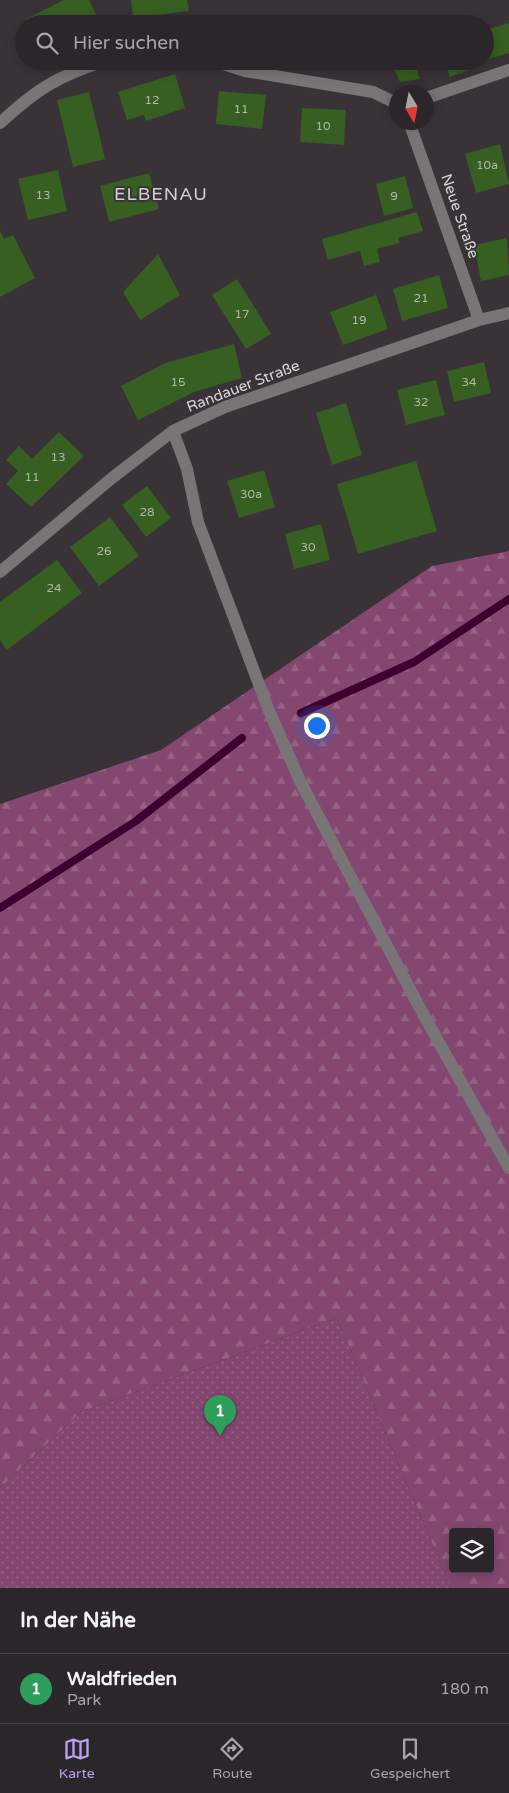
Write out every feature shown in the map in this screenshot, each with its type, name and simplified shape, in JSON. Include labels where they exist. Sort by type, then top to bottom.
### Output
[{"type":"street","points":[[0,123],[42,87],[77,70]]},
{"type":"street","points":[[242,70],[373,92],[389,100]]},
{"type":"street","points":[[434,95],[509,70]]},
{"type":"street","name":"Neue Straße","points":[[412,130],[479,320]]},
{"type":"street","name":"Randauer Straße","points":[[0,572],[112,478],[173,431],[225,407],[479,320],[509,312]]},
{"type":"street","points":[[173,431],[187,469],[198,522],[282,741],[332,844],[509,1168]]},
{"type":"green space","points":[[509,551],[509,1588],[451,1588],[337,1318],[81,1412],[0,1488],[0,804],[161,750],[432,566]]},
{"type":"green space","points":[[337,1318],[451,1588],[0,1588],[0,1488],[81,1412]]},
{"type":"building","points":[[64,0],[89,0],[96,15],[34,15]]},
{"type":"building","points":[[131,0],[187,0],[189,11],[157,15],[133,15]]},
{"type":"building","points":[[509,23],[509,53],[494,57],[494,27]]},
{"type":"building","points":[[395,70],[417,70],[420,79],[400,82]]},
{"type":"building","points":[[447,70],[469,70],[450,77]]},
{"type":"building","points":[[175,74],[185,108],[146,121],[144,115],[127,120],[118,92]]},
{"type":"building","points":[[219,91],[266,95],[262,129],[216,124]]},
{"type":"building","points":[[89,92],[105,159],[73,167],[57,100]]},
{"type":"building","points":[[302,108],[346,110],[344,145],[300,142]]},
{"type":"building","points":[[500,144],[509,184],[476,193],[465,154]]},
{"type":"building","points":[[58,170],[67,211],[28,220],[18,179]]},
{"type":"building","points":[[149,173],[159,209],[109,222],[100,186]]},
{"type":"building","points":[[405,176],[413,208],[384,216],[376,184]]},
{"type":"building","points":[[417,212],[423,231],[398,238],[400,243],[377,249],[380,262],[364,266],[360,251],[328,260],[322,239]]},
{"type":"building","points":[[0,231],[4,239],[13,235],[35,278],[0,297]]},
{"type":"building","points":[[507,238],[509,275],[481,281],[474,245]]},
{"type":"building","points":[[158,254],[180,295],[140,320],[123,292]]},
{"type":"building","points":[[439,275],[448,308],[402,321],[393,289]]},
{"type":"building","points":[[237,279],[271,334],[246,349],[212,295]]},
{"type":"building","points":[[376,295],[388,329],[343,345],[330,312]]},
{"type":"building","points":[[234,344],[242,378],[194,392],[138,420],[121,386],[165,363]]},
{"type":"building","points":[[484,362],[491,393],[454,402],[447,371]]},
{"type":"building","points":[[436,380],[445,415],[406,425],[397,390]]},
{"type":"building","points":[[346,403],[362,455],[332,465],[316,413]]},
{"type":"building","points":[[59,432],[84,456],[31,507],[6,484],[18,471],[6,460],[19,446],[32,459]]},
{"type":"building","points":[[416,461],[437,531],[358,554],[337,484]]},
{"type":"building","points":[[264,470],[275,507],[239,518],[227,481]]},
{"type":"building","points":[[147,486],[171,518],[146,537],[122,505]]},
{"type":"building","points":[[110,517],[139,556],[99,586],[70,547]]},
{"type":"building","points":[[321,524],[330,560],[294,569],[285,534]]},
{"type":"building","points":[[57,560],[82,593],[7,650],[0,640],[0,602]]},
{"type":"waterway","points":[[301,713],[414,662],[509,599]]},
{"type":"waterway","points":[[0,908],[136,821],[242,738]]},
{"type":"place","name":"Waldfrieden","points":[[220,1436]]},
{"type":"district","name":"ELBENAU","points":[[161,194]]}]
